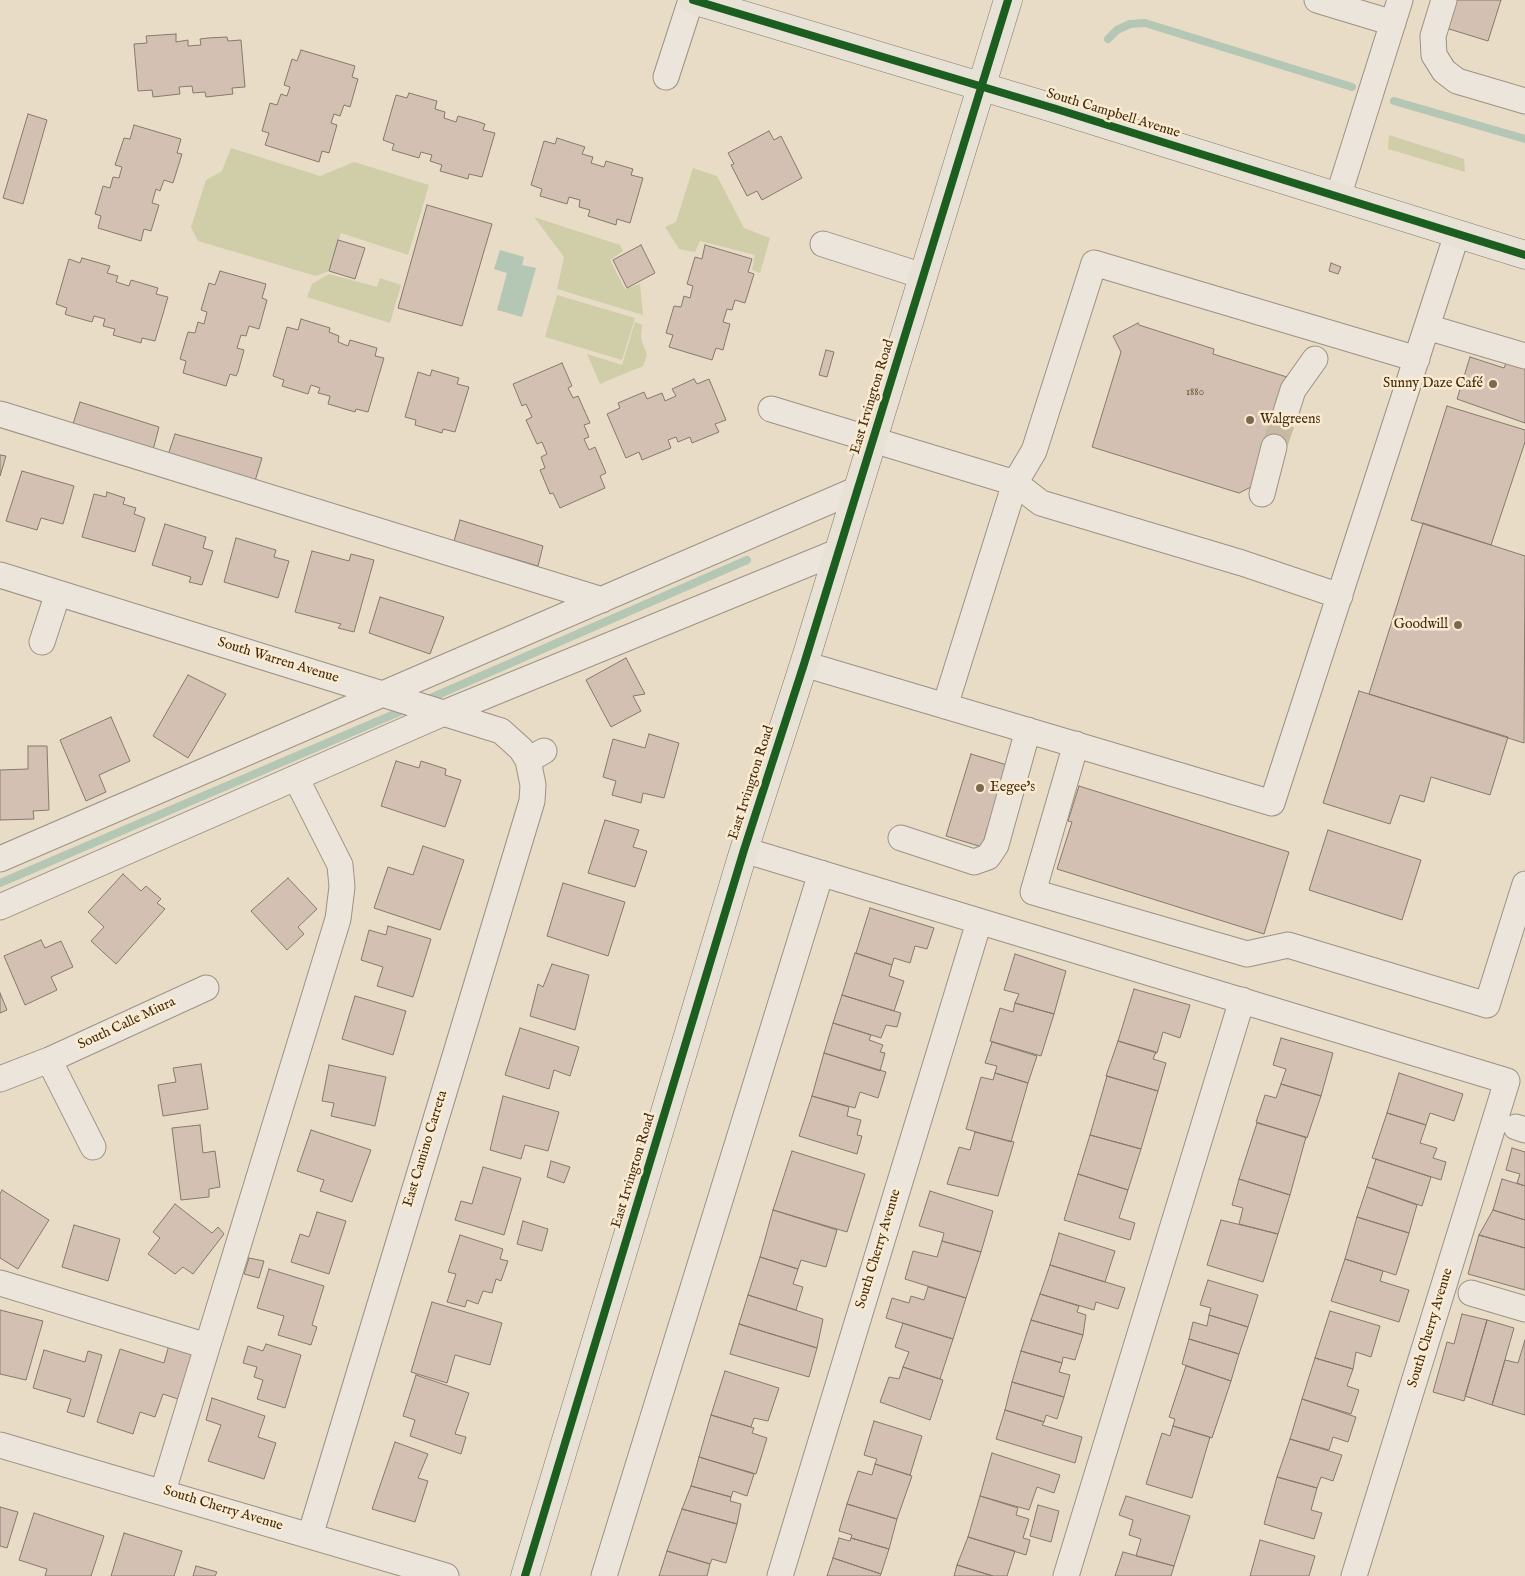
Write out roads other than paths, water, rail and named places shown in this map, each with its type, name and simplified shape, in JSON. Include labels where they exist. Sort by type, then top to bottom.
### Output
[{"type":"main road","name":"South Campbell Avenue","points":[[692,0],[981,86],[1525,255]]},
{"type":"main road","name":"East Irvington Road","points":[[525,1576],[744,850],[804,664],[1008,0]]},
{"type":"street","points":[[666,77],[692,0]]},
{"type":"street","points":[[1317,0],[1396,11],[1338,197]]},
{"type":"street","points":[[1444,0],[1433,36],[1434,55],[1444,71],[1457,81],[1522,100]]},
{"type":"street","points":[[804,664],[1272,803],[1457,234]]},
{"type":"street","points":[[822,244],[923,276]]},
{"type":"street","points":[[946,706],[1015,483],[1034,451],[1094,263],[1417,359]]},
{"type":"street","points":[[1427,327],[1525,356]]},
{"type":"street","points":[[1286,412],[1293,390],[1316,359]]},
{"type":"street","points":[[771,409],[1015,483],[1041,503],[1242,563],[1340,596]]},
{"type":"street","points":[[0,414],[602,600]]},
{"type":"street","points":[[1262,494],[1274,447]]},
{"type":"street","points":[[0,859],[602,600],[797,513],[858,489]]},
{"type":"street","points":[[0,907],[444,713],[837,552]]},
{"type":"street","name":"South Warren Avenue","points":[[0,575],[500,731],[521,748],[536,756]]},
{"type":"street","points":[[42,642],[58,593]]},
{"type":"street","points":[[901,838],[974,862],[988,857],[996,845],[1028,730]]},
{"type":"street","points":[[1076,744],[1033,892],[1247,954],[1288,945],[1487,1005],[1525,884]]},
{"type":"street","name":"East Camino Carreta","points":[[310,1536],[532,801],[536,756]]},
{"type":"street","points":[[163,1491],[338,919],[342,888],[340,865],[296,778]]},
{"type":"street","points":[[744,850],[1242,1000],[1066,1576]]},
{"type":"street","points":[[604,1576],[821,873]]},
{"type":"street","name":"South Cherry Avenue","points":[[780,1576],[979,922]]},
{"type":"street","name":"South Calle Miura","points":[[0,1080],[49,1060],[206,988]]},
{"type":"street","name":"South Cherry Avenue","points":[[1242,1000],[1507,1081],[1354,1576]]},
{"type":"street","points":[[49,1060],[93,1147]]},
{"type":"street","points":[[0,1283],[207,1346]]},
{"type":"street","points":[[1471,1293],[1525,1309]]},
{"type":"street","name":"South Cherry Avenue","points":[[0,1445],[163,1491],[446,1576]]},
{"type":"waterway","points":[[1108,39],[1117,30],[1130,24],[1145,23],[1352,87]]},
{"type":"waterway","points":[[1394,101],[1525,139]]},
{"type":"waterway","points":[[426,700],[747,560]]},
{"type":"waterway","points":[[0,883],[406,709]]},
{"type":"tunnel","points":[[1274,447],[1286,412]]},
{"type":"place","name":"Sunny Daze Café","points":[[1493,384]]},
{"type":"place","name":"Walgreens","points":[[1250,420]]},
{"type":"place","name":"Goodwill","points":[[1458,625]]},
{"type":"place","name":"Eegee's","points":[[980,788]]}]
